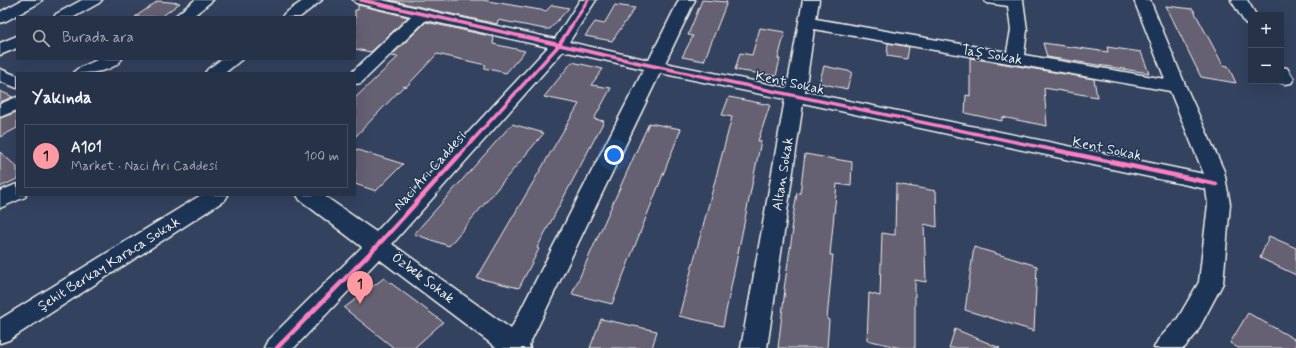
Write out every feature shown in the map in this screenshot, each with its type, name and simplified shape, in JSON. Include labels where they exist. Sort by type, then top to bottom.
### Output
[{"type":"street","points":[[0,18],[34,0]]},
{"type":"street","points":[[64,16],[94,0]]},
{"type":"street","points":[[183,16],[205,0]]},
{"type":"street","points":[[291,16],[314,0]]},
{"type":"street","name":"Kent Sokak","points":[[361,0],[654,66],[1216,184]]},
{"type":"street","name":"Naci Arı Caddesi","points":[[277,348],[378,245],[559,45],[588,0]]},
{"type":"street","points":[[516,347],[687,0]]},
{"type":"street","name":"Altan Sokak","points":[[754,348],[811,0]]},
{"type":"street","points":[[992,0],[1015,1],[1018,30],[1015,58]]},
{"type":"street","points":[[1142,0],[1177,87],[1214,171],[1219,204],[1211,283],[1187,326],[1168,348]]},
{"type":"street","points":[[1239,0],[1248,15]]},
{"type":"street","points":[[356,78],[423,14]]},
{"type":"street","name":"Taş Sokak","points":[[808,23],[1177,87]]},
{"type":"street","points":[[0,50],[16,42]]},
{"type":"street","points":[[85,72],[111,60]]},
{"type":"street","points":[[215,72],[232,60]]},
{"type":"street","points":[[0,74],[16,82]]},
{"type":"street","points":[[0,111],[16,103]]},
{"type":"street","points":[[0,200],[16,192]]},
{"type":"street","name":"Şehit Berkay Karaca Sokak","points":[[0,332],[215,196]]},
{"type":"street","name":"Özbek Sokak","points":[[309,196],[516,347]]},
{"type":"building","points":[[389,0],[482,0],[546,11],[552,5],[569,8],[550,29],[545,29],[498,20],[497,24]]},
{"type":"building","points":[[702,0],[727,2],[704,61],[682,57],[693,36],[688,35]]},
{"type":"building","points":[[158,1],[180,3],[162,16],[136,16]]},
{"type":"building","points":[[358,5],[408,17],[371,52],[356,49],[355,10],[358,10]]},
{"type":"building","points":[[615,5],[635,8],[612,41],[585,36],[595,22],[604,24]]},
{"type":"building","points":[[1166,6],[1193,9],[1223,65],[1228,66],[1236,83],[1201,77]]},
{"type":"building","points":[[426,22],[494,37],[493,44],[525,51],[506,73],[484,68],[486,65],[437,54],[356,136],[356,97],[398,57],[391,56]]},
{"type":"building","points":[[760,28],[785,32],[778,59],[780,59],[776,76],[735,70],[740,53],[752,55]]},
{"type":"building","points":[[888,43],[909,47],[907,59],[887,56]]},
{"type":"building","points":[[1043,43],[1108,52],[1107,47],[1141,52],[1149,73],[1047,57]]},
{"type":"building","points":[[970,58],[1094,79],[1097,97],[1044,88],[1047,126],[1002,117],[1002,121],[965,113],[966,95],[970,96]]},
{"type":"building","points":[[572,62],[603,69],[591,85],[611,88],[594,119],[604,121],[537,248],[539,249],[519,288],[477,278],[579,104],[544,97]]},
{"type":"building","points":[[824,66],[852,72],[847,89],[819,83]]},
{"type":"building","points":[[0,91],[13,97],[0,102]]},
{"type":"building","points":[[729,97],[770,105],[758,141],[761,141],[723,326],[679,316],[732,117],[722,115]]},
{"type":"building","points":[[16,112],[16,129],[0,137],[0,118]]},
{"type":"building","points":[[649,123],[681,129],[612,304],[572,294]]},
{"type":"building","points":[[512,124],[544,133],[449,246],[414,234]]},
{"type":"building","points":[[356,149],[403,164],[376,191],[356,184]]},
{"type":"building","points":[[0,152],[16,166],[16,179],[0,187]]},
{"type":"building","points":[[805,154],[852,162],[851,186],[837,184],[830,255],[833,255],[827,319],[829,320],[827,348],[778,348],[784,289],[793,229],[791,229],[797,193],[800,194]]},
{"type":"building","points":[[896,184],[936,191],[937,227],[924,224],[926,282],[915,280],[915,348],[901,348],[867,340],[869,293],[880,296],[882,233],[895,235]]},
{"type":"building","points":[[1269,236],[1296,248],[1296,275],[1260,258]]},
{"type":"building","points":[[974,247],[1037,266],[1034,331],[965,310]]},
{"type":"building","points":[[384,278],[443,322],[414,348],[394,348],[344,308]]},
{"type":"building","points":[[1248,313],[1296,340],[1296,348],[1238,348],[1230,343]]},
{"type":"building","points":[[601,319],[657,331],[652,348],[590,348]]},
{"type":"building","points":[[955,329],[1000,348],[949,348]]},
{"type":"cycle path","points":[[361,0],[644,64],[1216,184]]},
{"type":"cycle path","points":[[277,348],[378,245],[559,45],[588,0]]},
{"type":"place","name":"A101","points":[[360,304]]}]
